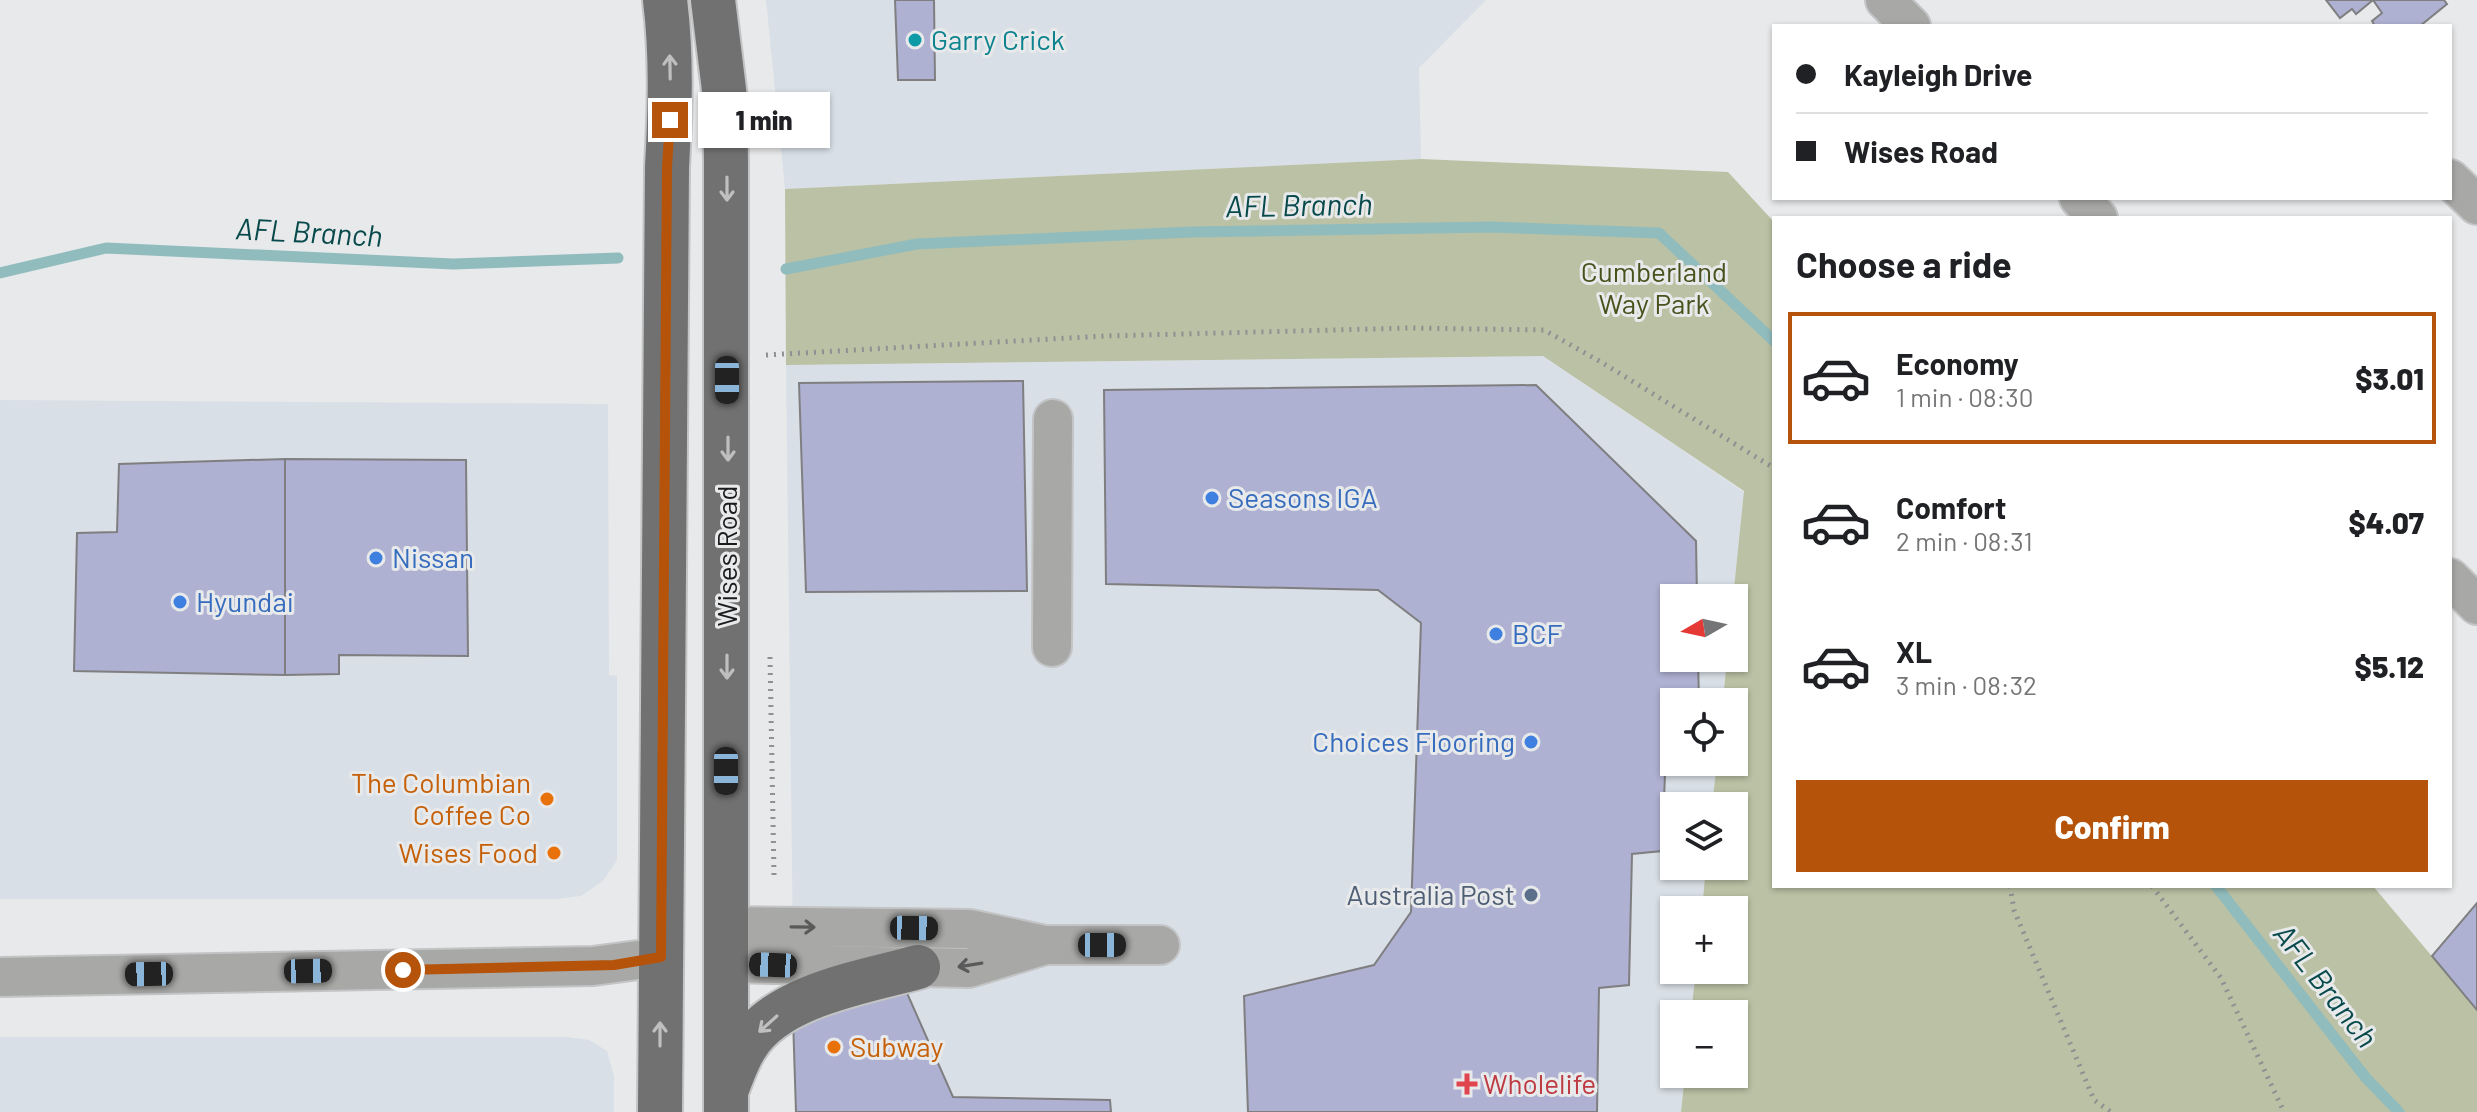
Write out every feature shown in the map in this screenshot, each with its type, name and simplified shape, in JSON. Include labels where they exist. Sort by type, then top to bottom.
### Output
[{"type":"main road","points":[[660,1112],[667,167],[671,96],[670,40],[665,0]]},
{"type":"main road","name":"Wises Road","points":[[713,0],[725,98],[726,163],[726,1101]]},
{"type":"main road","points":[[661,957],[726,945]]},
{"type":"main road","points":[[726,1101],[746,1045],[773,1017],[822,994],[918,967]]},
{"type":"street","points":[[1885,0],[1909,24]]},
{"type":"street","points":[[2452,181],[2477,205]]},
{"type":"street","points":[[2081,200],[2096,216]]},
{"type":"street","points":[[1052,647],[1053,419]]},
{"type":"street","points":[[2452,580],[2477,605]]},
{"type":"street","points":[[726,945],[970,929],[1045,945],[1160,945]]},
{"type":"street","points":[[726,945],[918,967],[969,968],[1045,945]]},
{"type":"street","points":[[0,977],[593,966],[661,957]]},
{"type":"path","points":[[762,355],[1104,336],[1410,328],[1544,330],[1772,467]]},
{"type":"path","points":[[2010,888],[2014,910],[2094,1100],[2111,1112]]},
{"type":"path","points":[[2154,888],[2221,978],[2284,1112]]},
{"type":"shaded area","points":[[766,0],[1486,0],[1419,68],[1421,159],[785,189]]},
{"type":"shaded area","points":[[1543,356],[1744,492],[1734,584],[1660,584],[1660,672],[1726,672],[1724,688],[1660,688],[1660,776],[1715,776],[1714,792],[1660,792],[1660,880],[1705,880],[1703,896],[1660,896],[1660,984],[1694,984],[1693,1000],[1660,1000],[1660,1088],[1684,1088],[1681,1112],[795,1112],[786,365]]},
{"type":"shaded area","points":[[0,400],[608,404],[609,675],[617,676],[617,860],[603,881],[581,896],[556,899],[0,899]]},
{"type":"shaded area","points":[[0,1037],[567,1037],[589,1040],[607,1051],[614,1076],[614,1112],[0,1112]]},
{"type":"green space","name":"Cumberland Way Park","points":[[1421,159],[1728,172],[1772,220],[1772,888],[2375,888],[2477,1010],[2477,1112],[1681,1112],[1684,1088],[1748,1088],[1748,1000],[1693,1000],[1694,984],[1748,984],[1748,896],[1703,896],[1705,880],[1748,880],[1748,792],[1714,792],[1715,776],[1748,776],[1748,688],[1724,688],[1726,672],[1748,672],[1748,584],[1734,584],[1744,491],[1543,356],[786,365],[785,189]]},
{"type":"building","name":"Garry Crick","points":[[895,0],[934,0],[935,80],[898,80]]},
{"type":"building","points":[[2326,0],[2373,0],[2356,14],[2352,9],[2340,18]]},
{"type":"building","points":[[2373,0],[2444,0],[2447,4],[2422,24],[2374,24],[2372,21],[2382,13]]},
{"type":"building","points":[[1023,381],[1027,591],[806,592],[799,383]]},
{"type":"building","points":[[1536,385],[1696,541],[1697,584],[1660,584],[1660,672],[1698,672],[1699,688],[1660,688],[1660,776],[1665,776],[1664,792],[1660,792],[1660,851],[1632,854],[1629,985],[1599,988],[1597,1112],[1248,1112],[1244,996],[1374,965],[1411,912],[1421,623],[1378,590],[1106,584],[1104,390]]},
{"type":"building","name":"Hyundai","points":[[285,459],[285,675],[74,671],[77,533],[117,532],[119,464]]},
{"type":"building","name":"Nissan","points":[[285,459],[466,460],[468,656],[339,655],[339,674],[285,675]]},
{"type":"building","points":[[2477,903],[2477,1010],[2432,956]]},
{"type":"building","points":[[903,984],[953,1097],[1110,1100],[1111,1112],[796,1112],[793,1018]]},
{"type":"waterway","name":"AFL Branch","points":[[786,269],[917,244],[1192,232],[1492,227],[1659,233],[1772,339]]},
{"type":"waterway","name":"AFL Branch","points":[[0,273],[106,248],[453,264],[618,258]]},
{"type":"waterway","name":"AFL Branch","points":[[2218,888],[2366,1078],[2399,1112]]},
{"type":"place","name":"Garry Crick","points":[[915,40]]},
{"type":"place","name":"Seasons IGA","points":[[1212,498]]},
{"type":"place","name":"Nissan","points":[[376,558]]},
{"type":"place","name":"Hyundai","points":[[180,602]]},
{"type":"place","name":"BCF","points":[[1496,634]]},
{"type":"place","name":"Choices Flooring","points":[[1531,742]]},
{"type":"place","name":"The Columbian Coffee Co","points":[[547,799]]},
{"type":"place","name":"Wises Food","points":[[554,853]]},
{"type":"place","name":"Australia Post","points":[[1531,895]]},
{"type":"place","name":"Subway","points":[[834,1047]]},
{"type":"place","name":"Wholelife","points":[[1467,1084]]},
{"type":"route","points":[[403,970],[614,965],[661,957],[667,167],[670,120]]}]
